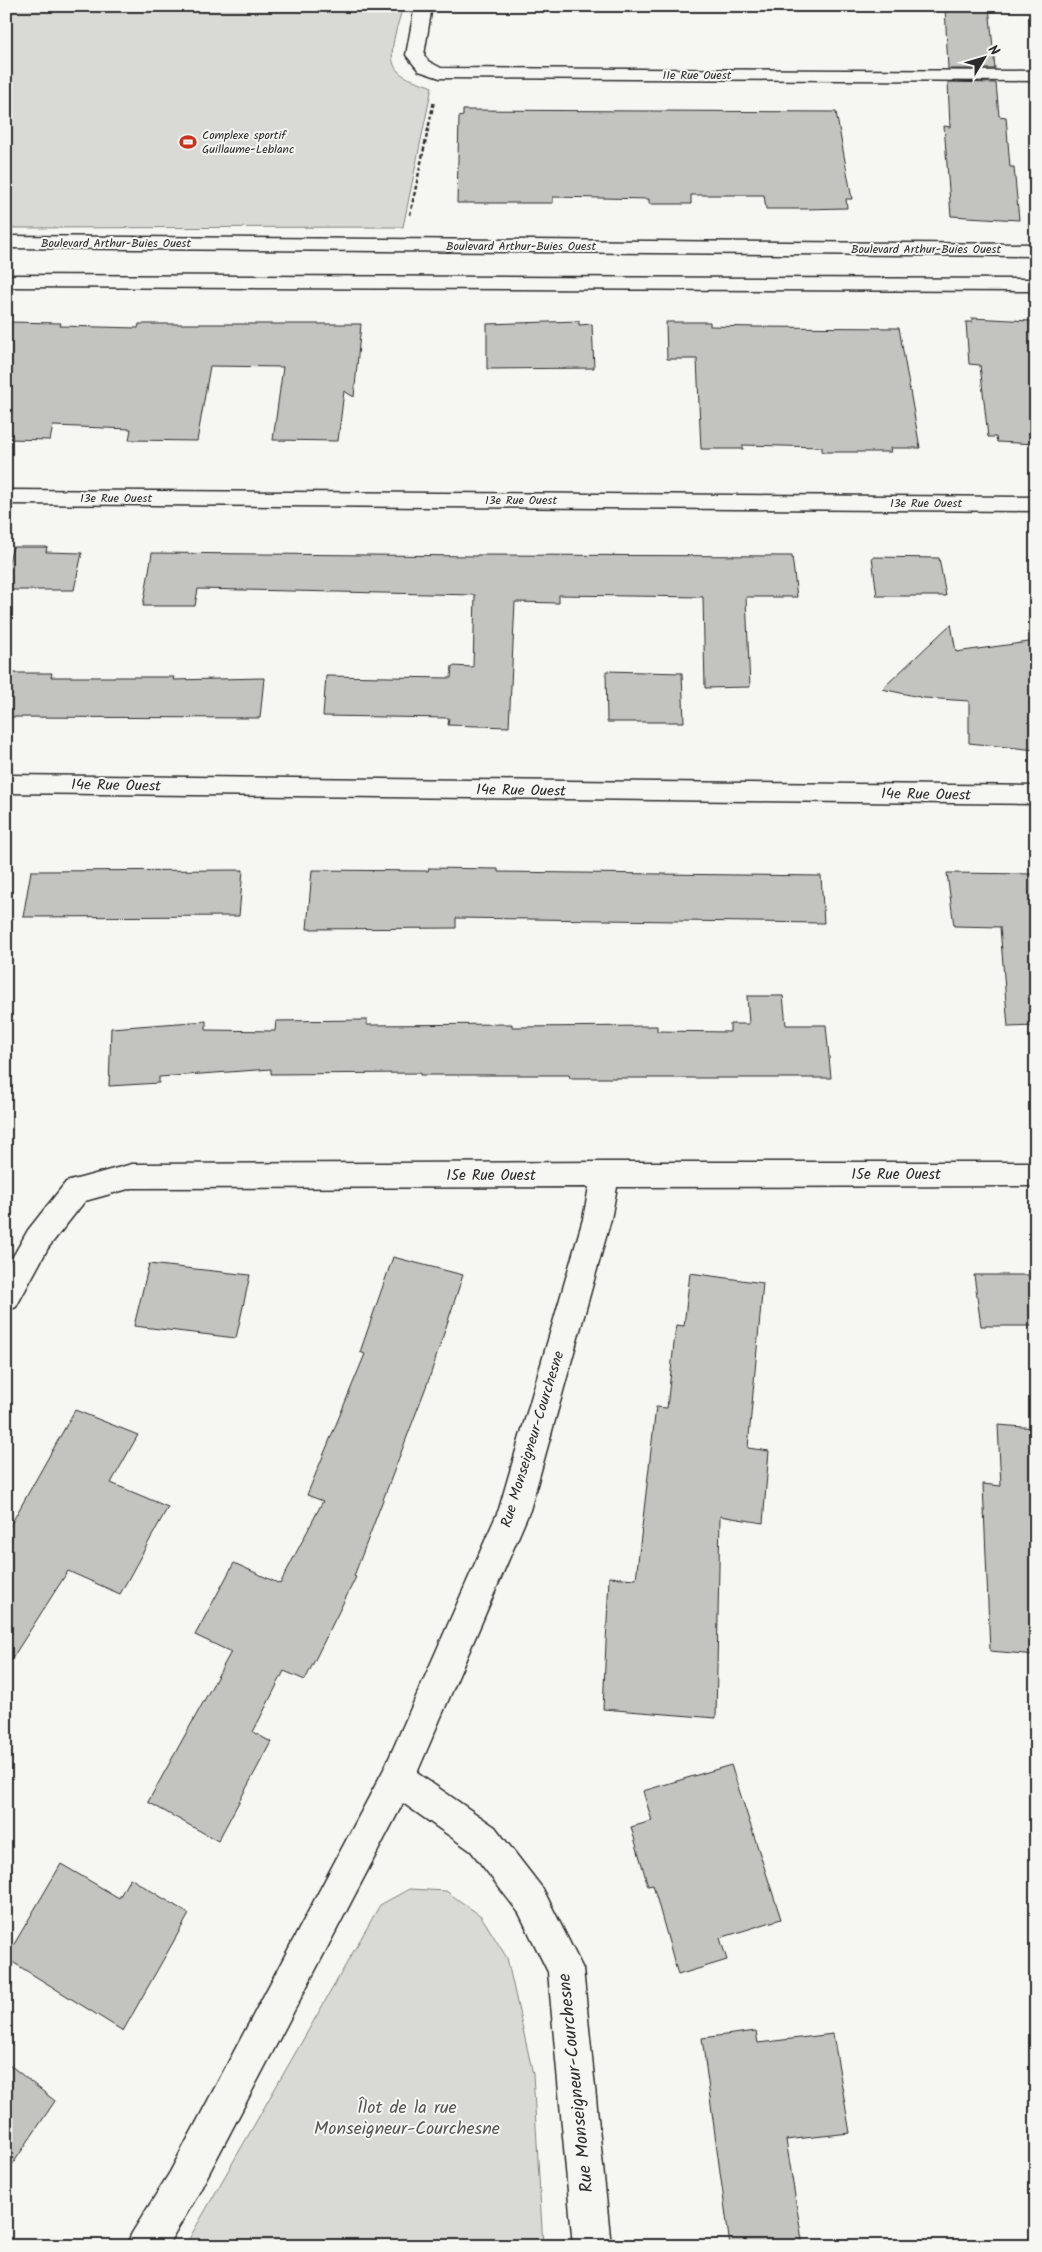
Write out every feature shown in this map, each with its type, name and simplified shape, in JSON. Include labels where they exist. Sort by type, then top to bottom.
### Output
[{"type":"street","name":"11e Rue Ouest","points":[[424,6],[415,55],[424,66],[440,73],[1036,76]]},
{"type":"street","name":"Boulevard Arthur-Buies Ouest","points":[[6,242],[1036,250]]},
{"type":"street","points":[[6,281],[1036,285]]},
{"type":"street","name":"13e Rue Ouest","points":[[6,497],[1036,504]]},
{"type":"street","name":"14e Rue Ouest","points":[[6,784],[1036,795]]},
{"type":"street","name":"Rue Monseigneur-Courchesne","points":[[145,2246],[183,2185],[398,1779],[514,1510],[597,1219],[606,1174]]},
{"type":"street","name":"15e Rue Ouest","points":[[6,1298],[38,1239],[76,1191],[132,1176],[1036,1174]]},
{"type":"street","name":"Rue Monseigneur-Courchesne","points":[[398,1779],[483,1839],[531,1901],[565,1969],[592,2246]]},
{"type":"path","points":[[404,245],[440,73]]},
{"type":"green space","name":"Complexe sportif Guillaume-Leblanc","points":[[6,6],[403,6],[394,39],[392,56],[394,64],[397,70],[404,76],[432,87],[403,227],[6,228]]},
{"type":"green space","name":"Îlot de la rue Monseigneur-Courchesne","points":[[409,1889],[446,1891],[481,1916],[507,1958],[533,2074],[543,2246],[185,2246],[380,1905]]},
{"type":"building","points":[[945,6],[989,6],[995,69],[948,69]]},
{"type":"building","points":[[948,82],[996,83],[999,116],[1006,117],[1010,167],[1014,167],[1019,220],[951,216],[944,126],[950,127]]},
{"type":"building","points":[[463,110],[836,112],[852,199],[846,199],[847,208],[804,209],[766,209],[764,195],[691,195],[691,204],[649,204],[649,199],[553,197],[553,203],[457,203],[459,117],[463,116]]},
{"type":"building","points":[[972,318],[1031,321],[1036,365],[1036,444],[997,442],[996,437],[988,437],[980,365],[969,364],[966,322],[972,322]]},
{"type":"building","points":[[579,321],[579,325],[592,324],[594,368],[487,369],[487,324]]},
{"type":"building","points":[[6,322],[61,323],[60,326],[138,328],[139,324],[361,324],[354,397],[344,391],[338,441],[273,440],[283,367],[210,366],[197,441],[129,440],[131,429],[53,426],[50,440],[6,439]]},
{"type":"building","points":[[666,322],[710,322],[710,326],[899,328],[920,448],[890,448],[891,452],[822,452],[822,447],[743,445],[743,449],[701,449],[697,359],[667,359]]},
{"type":"building","points":[[13,547],[47,547],[46,552],[82,553],[74,590],[6,590],[6,571]]},
{"type":"building","points":[[152,553],[792,556],[797,597],[746,597],[750,687],[705,688],[703,597],[559,595],[559,603],[515,602],[509,727],[448,725],[449,718],[323,716],[326,676],[451,678],[452,666],[473,667],[475,595],[198,589],[195,606],[143,606]]},
{"type":"building","points":[[872,557],[939,558],[946,596],[877,596]]},
{"type":"building","points":[[951,624],[956,652],[1036,641],[1036,750],[969,743],[969,701],[924,698],[882,689]]},
{"type":"building","points":[[606,671],[682,673],[684,722],[607,722]]},
{"type":"building","points":[[6,673],[52,673],[51,677],[174,677],[173,680],[264,678],[260,718],[6,717]]},
{"type":"building","points":[[429,868],[498,869],[498,872],[821,876],[824,923],[456,918],[456,928],[307,929],[312,870],[428,871]]},
{"type":"building","points":[[243,870],[239,916],[23,917],[31,871]]},
{"type":"building","points":[[947,873],[1036,874],[1036,1026],[1008,1027],[1000,927],[954,926]]},
{"type":"building","points":[[747,996],[783,996],[786,1025],[826,1025],[831,1078],[570,1078],[569,1075],[420,1075],[420,1073],[271,1074],[271,1069],[159,1077],[159,1083],[109,1086],[111,1028],[206,1021],[206,1030],[275,1031],[276,1021],[367,1020],[367,1025],[657,1026],[657,1031],[730,1032],[730,1024],[749,1024]]},
{"type":"building","points":[[393,1257],[463,1275],[429,1379],[354,1576],[356,1577],[305,1680],[284,1671],[253,1732],[271,1742],[218,1841],[148,1802],[231,1652],[195,1635],[234,1563],[280,1584],[323,1501],[307,1495],[365,1354],[360,1352]]},
{"type":"building","points":[[149,1264],[250,1275],[236,1338],[134,1326]]},
{"type":"building","points":[[690,1273],[763,1283],[748,1448],[769,1451],[763,1523],[720,1516],[716,1718],[603,1709],[609,1577],[636,1579],[656,1407],[667,1408],[676,1325],[684,1326]]},
{"type":"building","points":[[974,1275],[1036,1275],[1036,1326],[981,1326]]},
{"type":"building","points":[[75,1410],[138,1435],[111,1483],[168,1507],[120,1594],[68,1571],[6,1668],[6,1533]]},
{"type":"building","points":[[998,1425],[1036,1428],[1036,1655],[990,1651],[983,1484],[1001,1486]]},
{"type":"building","points":[[731,1765],[781,1919],[720,1938],[727,1960],[678,1975],[653,1885],[648,1886],[631,1827],[652,1821],[643,1791]]},
{"type":"building","points":[[61,1864],[119,1898],[130,1878],[189,1914],[123,2031],[6,1958]]},
{"type":"building","points":[[756,2031],[758,2043],[833,2034],[850,2133],[786,2140],[803,2246],[730,2246],[702,2038]]},
{"type":"building","points":[[6,2062],[55,2101],[6,2174]]},
{"type":"place","name":"Complexe sportif Guillaume-Leblanc","points":[[188,142]]}]
